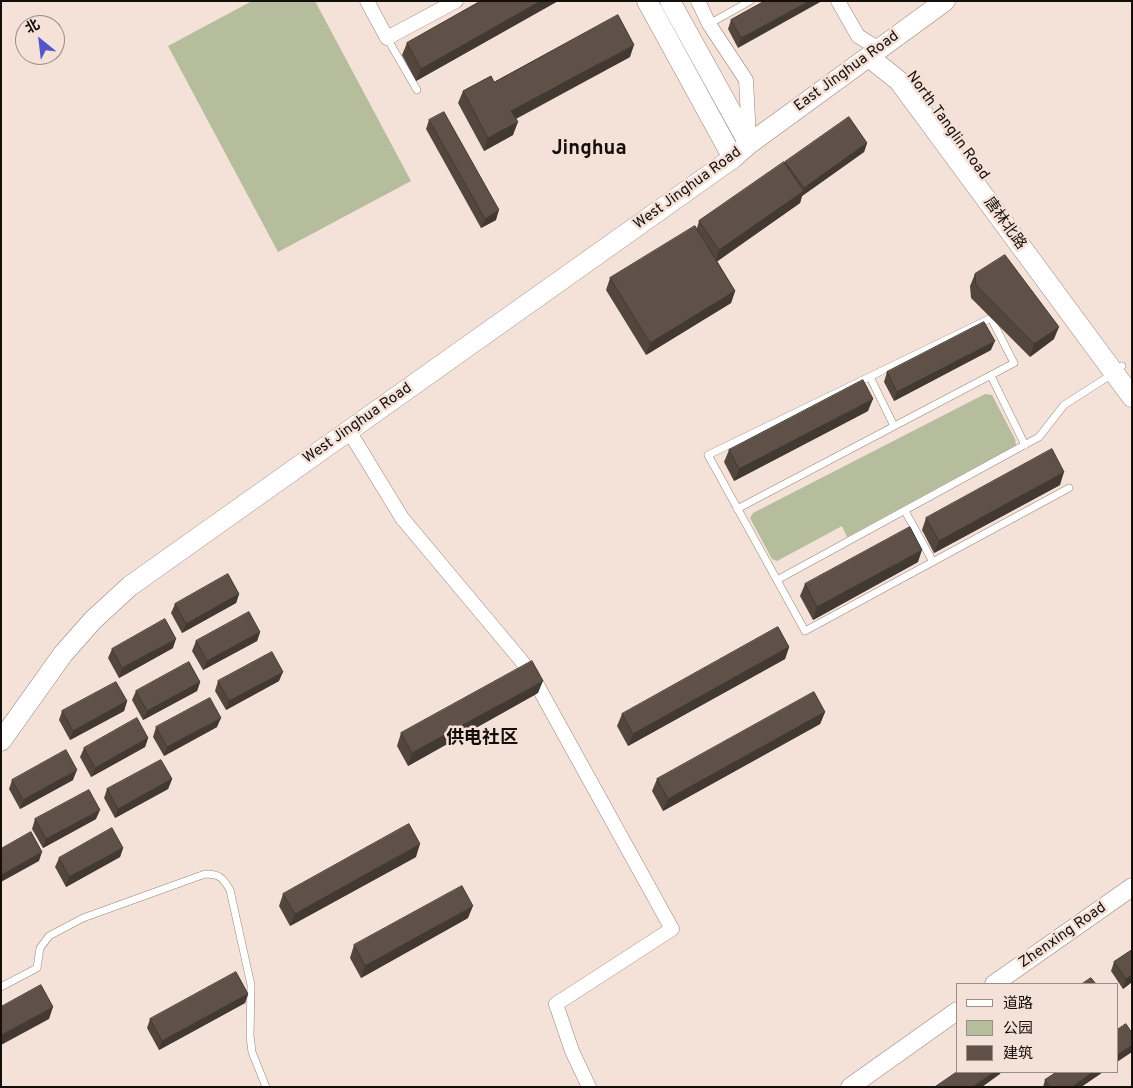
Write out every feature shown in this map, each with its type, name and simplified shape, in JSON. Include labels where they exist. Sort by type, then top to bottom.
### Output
[{"type":"main road","points":[[648,1],[733,158]]},
{"type":"main road","points":[[670,1],[749,144]]},
{"type":"main road","name":"East Jinghua Road","points":[[749,144],[945,1]]},
{"type":"main road","name":"North Tanglin Road","points":[[874,53],[906,69],[1123,373]]},
{"type":"main road","name":"West Jinghua Road","points":[[1,741],[63,654],[93,620],[130,586],[733,158],[749,144]]},
{"type":"main road","points":[[1123,373],[1132,397]]},
{"type":"street","points":[[366,1],[387,38],[456,1]]},
{"type":"street","points":[[698,1],[710,24],[746,80],[749,144]]},
{"type":"street","points":[[838,1],[858,36],[874,53]]},
{"type":"street","points":[[348,430],[402,518],[520,658],[531,674],[672,929],[556,1004],[572,1051],[589,1087]]},
{"type":"street","name":"Zhenxing Road","points":[[995,983],[1132,887]]},
{"type":"street","points":[[854,1086],[956,1012]]},
{"type":"lane","points":[[710,24],[750,1]]},
{"type":"lane","points":[[387,38],[417,90]]},
{"type":"lane","points":[[737,509],[1014,363],[991,318],[708,455],[737,509],[806,631],[1070,488]]},
{"type":"lane","points":[[777,580],[1026,445],[1039,437],[1064,405],[1123,373]]},
{"type":"lane","points":[[991,376],[1026,445]]},
{"type":"lane","points":[[870,377],[894,426]]},
{"type":"lane","points":[[905,510],[933,562]]},
{"type":"lane","points":[[1,987],[37,968],[40,948],[49,936],[83,918],[205,874],[215,874],[225,880],[230,890],[251,985],[250,1036],[252,1052],[266,1087]]},
{"type":"green space","points":[[252,1],[315,1],[411,181],[278,252],[168,46]]},
{"type":"green space","points":[[985,394],[992,395],[1015,439],[1016,445],[847,537],[842,526],[777,561],[772,559],[750,518],[753,513]]},
{"type":"building","points":[[481,1],[541,1],[421,69],[407,43]]},
{"type":"building","points":[[765,1],[809,1],[741,38],[731,20]]},
{"type":"building","points":[[618,15],[634,45],[511,111],[518,122],[488,138],[463,91],[491,76],[494,82]]},
{"type":"building","points":[[444,112],[499,210],[485,219],[429,120]]},
{"type":"building","points":[[849,117],[867,143],[804,188],[785,162]]},
{"type":"building","points":[[784,162],[804,191],[719,250],[699,221]]},
{"type":"building","points":[[695,226],[735,291],[650,343],[610,278]]},
{"type":"building","points":[[1005,255],[1059,327],[1034,344],[976,285],[975,274]]},
{"type":"building","points":[[984,322],[995,341],[897,392],[887,372]]},
{"type":"building","points":[[863,380],[873,399],[739,469],[729,450]]},
{"type":"building","points":[[1052,449],[1064,472],[939,541],[926,518]]},
{"type":"building","points":[[910,527],[922,550],[817,607],[805,584]]},
{"type":"building","points":[[228,574],[239,594],[186,624],[175,604]]},
{"type":"building","points":[[249,612],[260,632],[207,661],[196,641]]},
{"type":"building","points":[[165,619],[176,639],[122,668],[112,649]]},
{"type":"building","points":[[778,627],[789,647],[633,734],[622,714]]},
{"type":"building","points":[[272,652],[283,672],[229,701],[218,681]]},
{"type":"building","points":[[532,661],[543,681],[412,753],[401,733]]},
{"type":"building","points":[[189,662],[200,682],[147,711],[136,691]]},
{"type":"building","points":[[116,682],[127,701],[73,731],[62,711]]},
{"type":"building","points":[[814,692],[825,712],[668,799],[657,779]]},
{"type":"building","points":[[210,698],[221,718],[167,747],[156,727]]},
{"type":"building","points":[[137,718],[148,738],[95,768],[84,748]]},
{"type":"building","points":[[66,750],[77,770],[23,800],[12,780]]},
{"type":"building","points":[[161,760],[172,779],[118,809],[107,789]]},
{"type":"building","points":[[89,790],[100,810],[46,839],[35,819]]},
{"type":"building","points":[[409,824],[420,844],[295,914],[283,894]]},
{"type":"building","points":[[112,828],[123,848],[69,877],[59,858]]},
{"type":"building","points":[[31,832],[42,852],[1,875],[1,849]]},
{"type":"building","points":[[462,886],[473,906],[365,966],[354,945]]},
{"type":"building","points":[[1132,950],[1132,975],[1126,979],[1114,962]]},
{"type":"building","points":[[236,972],[248,994],[162,1041],[150,1019]]},
{"type":"building","points":[[1091,978],[1095,983],[1084,983]]},
{"type":"building","points":[[41,985],[53,1007],[1,1035],[1,1007]]},
{"type":"building","points":[[1126,1024],[1132,1033],[1132,1045],[1118,1054],[1118,1029]]},
{"type":"building","points":[[956,1073],[993,1073],[972,1087],[935,1087]]},
{"type":"building","points":[[1056,1073],[1092,1073],[1072,1087],[1050,1087],[1045,1080]]},
{"type":"district","name":"Jinghua","points":[[589,150]]},
{"type":"district","name":"供电社区","points":[[482,739]]}]
